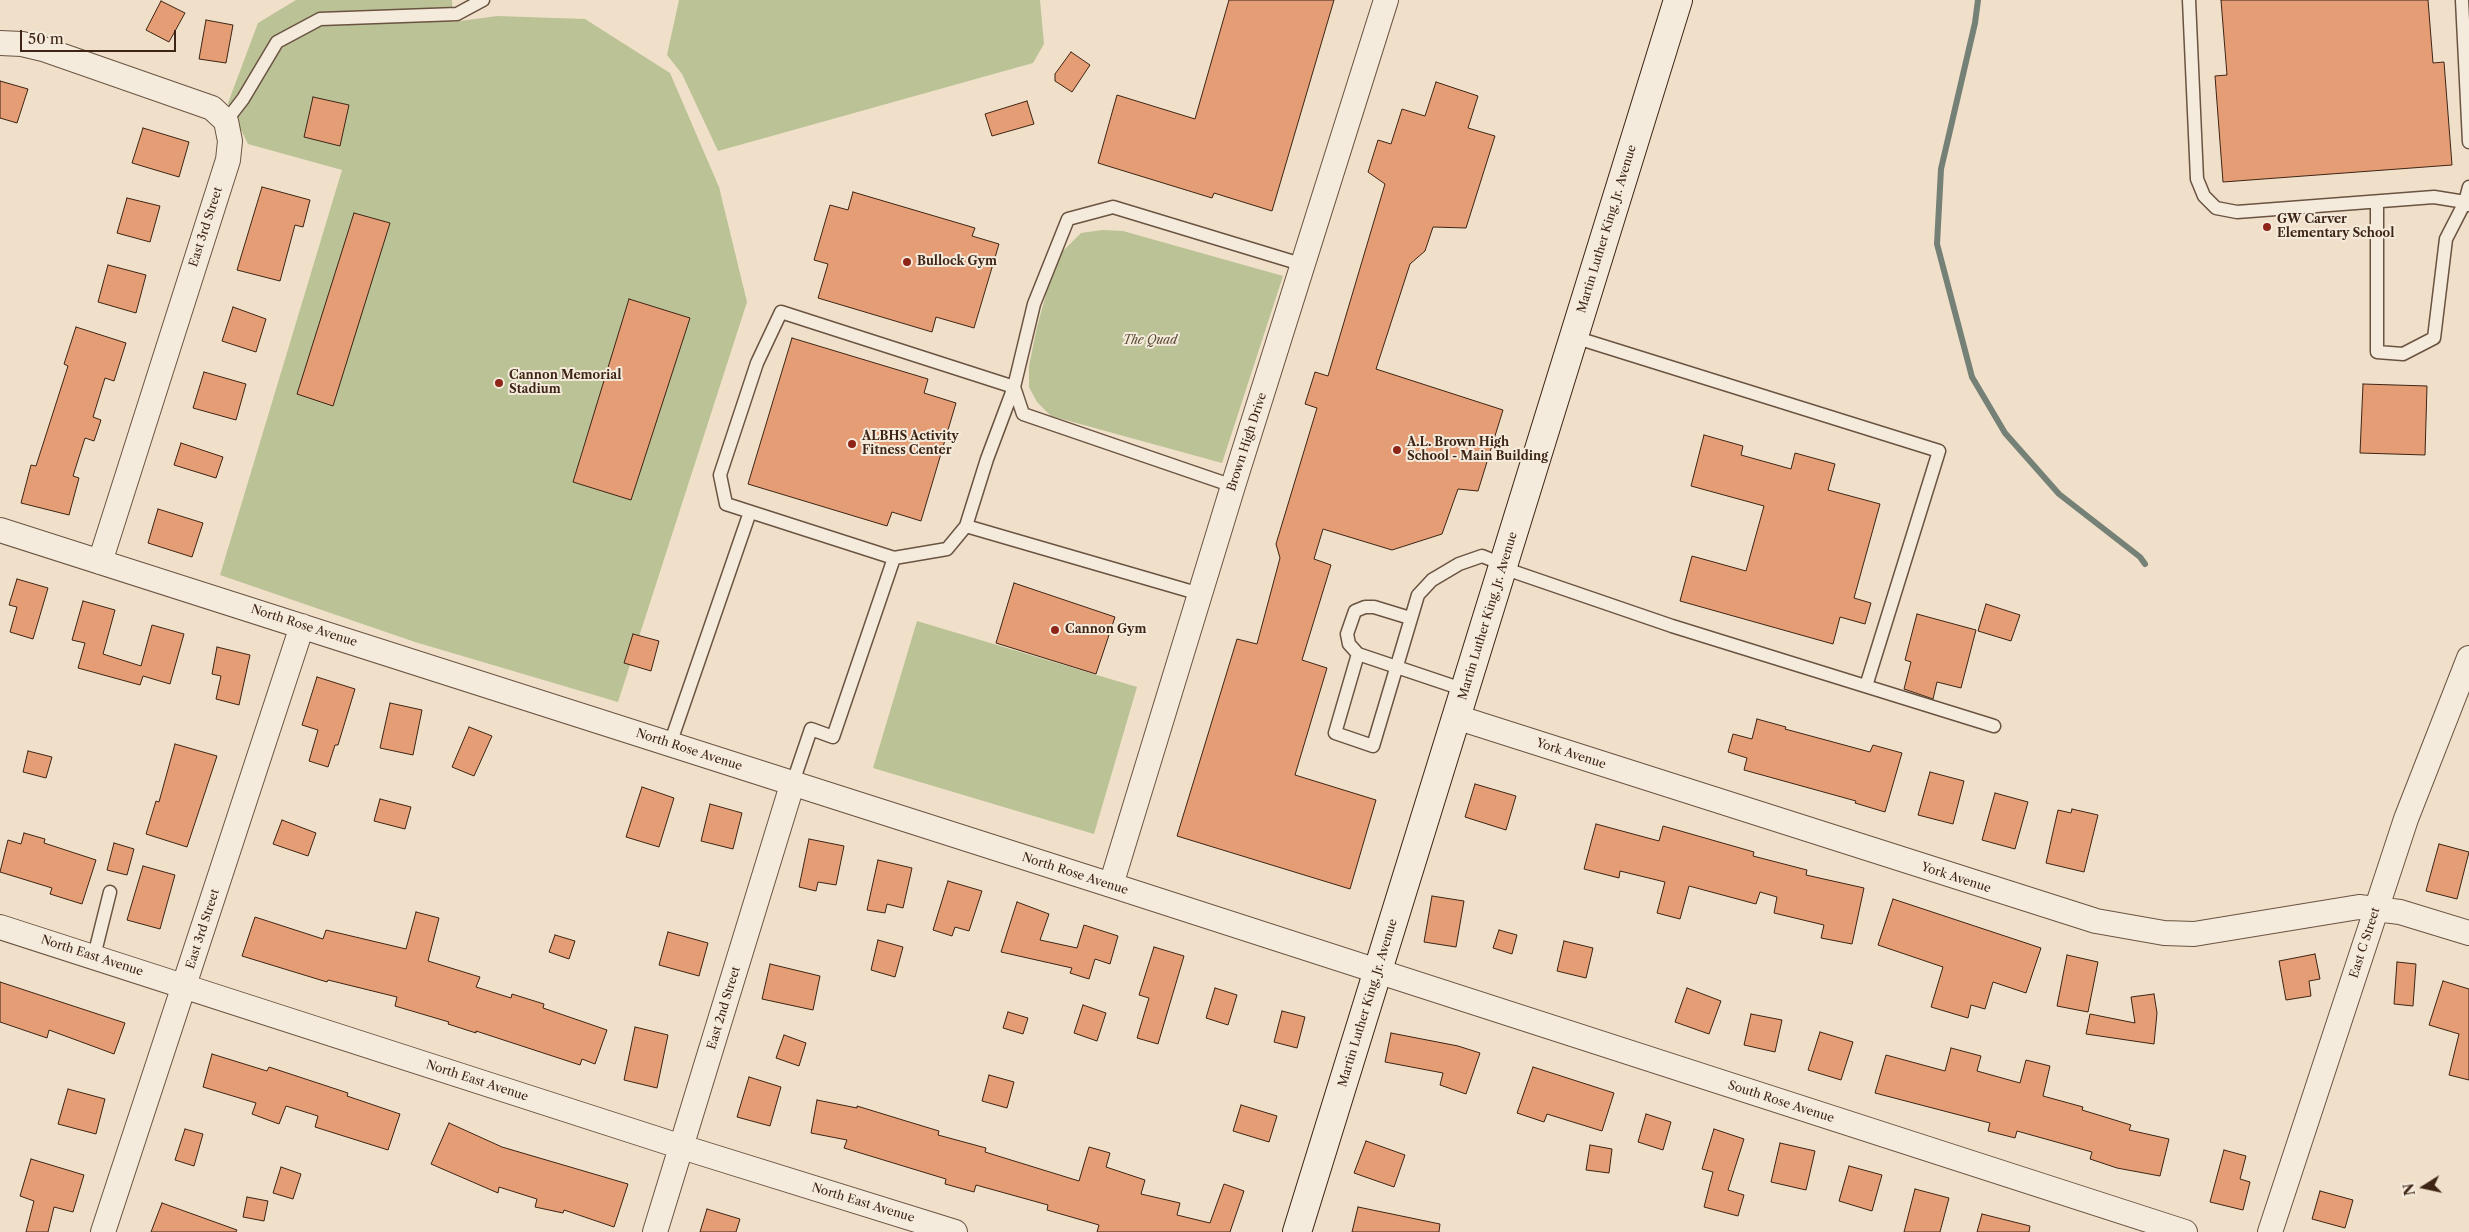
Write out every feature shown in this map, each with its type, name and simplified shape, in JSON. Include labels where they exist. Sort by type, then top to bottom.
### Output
[{"type":"main road","name":"Martin Luther King, Jr. Avenue","points":[[1297,1232],[1678,0]]},
{"type":"street","name":"Brown High Drive","points":[[1111,885],[1233,486],[1386,0]]},
{"type":"street","points":[[0,43],[22,44],[43,50],[212,108],[226,121]]},
{"type":"street","name":"East 3rd Street","points":[[100,562],[228,160],[230,141],[226,121]]},
{"type":"street","name":"North Rose Avenue","points":[[0,530],[1378,971]]},
{"type":"street","name":"East 3rd Street","points":[[103,1232],[302,626]]},
{"type":"street","name":"East C Street","points":[[2270,1232],[2406,819],[2469,658]]},
{"type":"street","name":"York Avenue","points":[[1456,717],[2096,921],[2164,933],[2194,934],[2359,907],[2400,912],[2469,933]]},
{"type":"street","name":"East 2nd Street","points":[[655,1232],[792,785]]},
{"type":"street","name":"North East Avenue","points":[[0,926],[682,1147],[955,1232]]},
{"type":"street","name":"South Rose Avenue","points":[[1378,971],[2185,1232]]},
{"type":"lane","points":[[226,121],[243,99],[277,42],[320,19],[457,14],[483,0]]},
{"type":"lane","points":[[2189,0],[2198,179],[2204,196],[2216,208],[2237,212],[2434,197],[2467,204]]},
{"type":"lane","points":[[2462,0],[2469,142]]},
{"type":"lane","points":[[2376,202],[2377,352],[2403,354],[2434,338],[2446,239],[2467,204],[2469,187]]},
{"type":"lane","points":[[1014,387],[781,312],[757,363],[720,475],[726,504],[894,558],[947,549],[966,526],[987,459],[1014,387],[1034,304],[1068,219],[1113,207],[1304,265]]},
{"type":"lane","points":[[1574,337],[1939,451],[1866,686]]},
{"type":"lane","points":[[1014,387],[1023,414],[1233,486]]},
{"type":"lane","points":[[670,744],[750,512]]},
{"type":"lane","points":[[966,526],[1200,594]]},
{"type":"lane","points":[[1358,654],[1335,733],[1373,746],[1418,595],[1432,580],[1459,564],[1482,556],[1503,568],[1672,626],[1994,726]]},
{"type":"lane","points":[[792,785],[811,729],[833,737],[894,558]]},
{"type":"lane","points":[[1410,618],[1365,606],[1355,611],[1347,634],[1349,644],[1358,654],[1465,690]]},
{"type":"lane","points":[[94,956],[110,892]]},
{"type":"green space","name":"Cannon Memorial Stadium","points":[[296,0],[452,0],[453,22],[497,16],[585,19],[670,73],[719,187],[747,302],[618,702],[415,642],[220,575],[342,170],[248,144],[228,103],[258,23]]},
{"type":"green space","points":[[679,0],[1040,0],[1044,44],[1033,63],[718,151],[682,74],[667,55]]},
{"type":"green space","name":"The Quad","points":[[1102,230],[1123,231],[1283,276],[1222,463],[1051,416],[1037,402],[1029,387],[1029,366],[1037,327],[1048,287],[1062,252],[1081,233]]},
{"type":"green space","points":[[917,621],[1137,687],[1094,834],[873,768]]},
{"type":"building","points":[[1229,0],[1334,0],[1272,211],[1214,193],[1212,198],[1098,163],[1117,95],[1195,119]]},
{"type":"building","points":[[2221,0],[2428,0],[2433,63],[2444,62],[2452,165],[2223,182],[2215,76],[2227,75]]},
{"type":"building","points":[[161,1],[185,13],[169,42],[146,30]]},
{"type":"building","points":[[206,20],[233,25],[226,63],[199,59]]},
{"type":"building","points":[[1071,52],[1090,65],[1072,92],[1055,81],[1055,74]]},
{"type":"building","points":[[0,81],[28,89],[17,123],[0,118]]},
{"type":"building","name":"A.L. Brown High School - Main Building","points":[[1436,82],[1478,96],[1468,128],[1495,136],[1466,228],[1433,227],[1425,251],[1410,264],[1376,369],[1503,410],[1478,491],[1458,489],[1442,534],[1392,550],[1323,529],[1314,559],[1331,565],[1302,660],[1327,668],[1295,775],[1376,800],[1350,889],[1177,836],[1237,639],[1257,644],[1280,558],[1276,544],[1317,408],[1305,404],[1315,372],[1328,376],[1385,184],[1368,172],[1378,140],[1391,144],[1402,109],[1425,116]]},
{"type":"building","points":[[313,97],[349,105],[340,146],[304,137]]},
{"type":"building","points":[[1027,101],[1034,124],[992,136],[985,114]]},
{"type":"building","points":[[143,128],[189,142],[179,177],[132,163]]},
{"type":"building","points":[[262,187],[310,200],[303,227],[295,225],[280,281],[237,270]]},
{"type":"building","name":"Bullock Gym","points":[[853,192],[975,228],[972,236],[999,244],[974,328],[936,317],[932,332],[818,298],[828,264],[814,260],[830,205],[848,210]]},
{"type":"building","points":[[127,198],[160,206],[150,242],[117,233]]},
{"type":"building","points":[[354,213],[390,223],[333,406],[297,394]]},
{"type":"building","points":[[108,265],[146,275],[136,313],[98,302]]},
{"type":"building","points":[[629,299],[690,318],[631,500],[573,482]]},
{"type":"building","points":[[233,307],[266,319],[256,352],[222,341]]},
{"type":"building","points":[[76,327],[126,343],[114,381],[105,378],[93,417],[101,420],[94,441],[85,438],[73,476],[79,478],[69,515],[21,503],[31,465],[36,466],[68,366],[64,364]]},
{"type":"building","name":"ALBHS Activity Fitness Center","points":[[792,338],[928,379],[924,393],[956,403],[921,521],[892,512],[887,526],[748,484]]},
{"type":"building","points":[[204,372],[246,384],[236,420],[193,408]]},
{"type":"building","points":[[2363,384],[2427,386],[2425,455],[2360,453]]},
{"type":"building","points":[[1704,435],[1743,446],[1741,455],[1791,469],[1795,453],[1835,464],[1828,490],[1880,504],[1854,598],[1871,603],[1865,624],[1840,617],[1833,644],[1680,601],[1692,556],[1746,571],[1764,506],[1691,486]]},
{"type":"building","points":[[181,443],[223,457],[216,478],[174,465]]},
{"type":"building","points":[[158,509],[203,523],[192,557],[148,543]]},
{"type":"building","points":[[17,579],[48,588],[33,639],[10,632],[17,607],[9,605]]},
{"type":"building","name":"Cannon Gym","points":[[1014,583],[1115,617],[1096,674],[996,643]]},
{"type":"building","points":[[83,601],[115,610],[103,654],[141,666],[152,625],[184,634],[170,684],[143,676],[140,685],[78,668],[85,643],[72,640]]},
{"type":"building","points":[[1986,604],[2020,615],[2011,641],[1978,631]]},
{"type":"building","points":[[1917,614],[1976,630],[1961,688],[1937,682],[1933,699],[1904,689],[1911,662],[1905,660]]},
{"type":"building","points":[[633,634],[659,641],[651,671],[624,663]]},
{"type":"building","points":[[217,647],[250,655],[239,705],[216,699],[221,676],[212,674]]},
{"type":"building","points":[[317,677],[355,689],[338,745],[335,745],[328,767],[309,761],[318,730],[302,725]]},
{"type":"building","points":[[390,703],[422,710],[413,755],[380,748]]},
{"type":"building","points":[[1757,719],[1786,727],[1785,729],[1870,752],[1873,745],[1902,753],[1885,812],[1855,803],[1856,801],[1744,770],[1747,758],[1728,752],[1733,734],[1752,739]]},
{"type":"building","points":[[469,727],[492,736],[474,776],[452,767]]},
{"type":"building","points":[[175,744],[217,756],[187,847],[146,834],[156,801],[159,802]]},
{"type":"building","points":[[28,751],[52,757],[46,778],[23,772]]},
{"type":"building","points":[[1930,772],[1964,781],[1953,824],[1918,815]]},
{"type":"building","points":[[1475,784],[1516,796],[1506,830],[1465,817]]},
{"type":"building","points":[[642,787],[674,798],[659,847],[626,837]]},
{"type":"building","points":[[1995,793],[2028,802],[2015,849],[1982,840]]},
{"type":"building","points":[[380,799],[411,807],[405,829],[374,821]]},
{"type":"building","points":[[710,804],[742,813],[733,849],[701,841]]},
{"type":"building","points":[[2072,809],[2098,815],[2084,872],[2046,863],[2058,810],[2071,813]]},
{"type":"building","points":[[282,820],[316,833],[308,856],[273,844]]},
{"type":"building","points":[[1596,824],[1659,841],[1663,826],[1754,852],[1753,856],[1807,870],[1806,875],[1864,888],[1852,944],[1821,938],[1824,925],[1774,913],[1777,897],[1760,892],[1756,904],[1689,886],[1680,919],[1657,913],[1665,882],[1620,871],[1619,878],[1584,869]]},
{"type":"building","points":[[24,833],[45,839],[44,843],[96,860],[82,904],[50,894],[52,888],[0,872],[8,840],[21,844]]},
{"type":"building","points":[[809,839],[844,846],[836,885],[818,882],[816,891],[799,887]]},
{"type":"building","points":[[114,843],[134,849],[127,875],[107,870]]},
{"type":"building","points":[[2439,844],[2469,852],[2457,899],[2426,891]]},
{"type":"building","points":[[878,860],[912,868],[903,908],[887,904],[885,913],[867,910]]},
{"type":"building","points":[[143,866],[175,875],[160,929],[127,920]]},
{"type":"building","points":[[948,881],[982,891],[969,931],[955,927],[952,936],[933,930]]},
{"type":"building","points":[[1432,896],[1464,901],[1456,947],[1424,942]]},
{"type":"building","points":[[1893,899],[2041,948],[2026,993],[1993,982],[1985,1009],[1971,1005],[1968,1018],[1931,1007],[1943,967],[1878,945]]},
{"type":"building","points":[[1017,902],[1049,914],[1040,940],[1077,948],[1084,925],[1118,936],[1110,964],[1095,959],[1089,979],[1070,973],[1072,968],[1001,952]]},
{"type":"building","points":[[416,912],[439,918],[428,961],[480,977],[476,987],[511,998],[512,994],[544,1004],[543,1008],[607,1030],[595,1064],[582,1059],[580,1065],[476,1031],[476,1033],[448,1024],[449,1022],[395,1006],[397,997],[328,980],[327,982],[242,956],[255,917],[323,939],[326,930],[406,949]]},
{"type":"building","points":[[1499,930],[1517,935],[1512,954],[1493,948]]},
{"type":"building","points":[[668,932],[708,943],[699,976],[659,965]]},
{"type":"building","points":[[555,935],[575,941],[569,959],[549,952]]},
{"type":"building","points":[[878,940],[903,947],[895,977],[871,970]]},
{"type":"building","points":[[1564,941],[1593,948],[1586,978],[1557,971]]},
{"type":"building","points":[[1154,947],[1184,956],[1158,1044],[1137,1038],[1149,998],[1139,995]]},
{"type":"building","points":[[2315,954],[2320,979],[2309,981],[2311,996],[2286,1000],[2279,961]]},
{"type":"building","points":[[2067,955],[2098,962],[2088,1012],[2057,1006]]},
{"type":"building","points":[[2397,962],[2416,964],[2413,1006],[2394,1004]]},
{"type":"building","points":[[770,964],[820,976],[813,1010],[762,999]]},
{"type":"building","points":[[2443,981],[2469,989],[2469,1080],[2449,1075],[2459,1034],[2429,1025]]},
{"type":"building","points":[[0,982],[125,1023],[114,1054],[49,1030],[47,1038],[0,1022]]},
{"type":"building","points":[[1215,988],[1237,995],[1228,1025],[1206,1018]]},
{"type":"building","points":[[1687,988],[1721,1001],[1709,1034],[1675,1022]]},
{"type":"building","points":[[2154,994],[2157,1013],[2154,1044],[2086,1034],[2090,1014],[2135,1023],[2131,997]]},
{"type":"building","points":[[1083,1005],[1106,1013],[1097,1041],[1074,1033]]},
{"type":"building","points":[[1282,1011],[1305,1017],[1297,1048],[1274,1042]]},
{"type":"building","points":[[1008,1012],[1028,1018],[1023,1034],[1003,1028]]},
{"type":"building","points":[[1751,1014],[1782,1020],[1775,1052],[1744,1045]]},
{"type":"building","points":[[635,1027],[668,1035],[657,1088],[624,1080]]},
{"type":"building","points":[[1820,1032],[1853,1042],[1841,1080],[1808,1070]]},
{"type":"building","points":[[1391,1033],[1458,1046],[1480,1053],[1466,1094],[1440,1085],[1443,1073],[1385,1062]]},
{"type":"building","points":[[784,1035],[806,1043],[799,1066],[776,1058]]},
{"type":"building","points":[[1951,1048],[1981,1056],[1977,1071],[2020,1083],[2026,1060],[2050,1066],[2043,1096],[2083,1107],[2082,1110],[2131,1125],[2129,1130],[2169,1139],[2160,1176],[2117,1168],[2090,1159],[2092,1152],[2017,1131],[2015,1138],[1988,1131],[1990,1123],[1875,1093],[1886,1055],[1945,1071]]},
{"type":"building","points":[[212,1054],[267,1071],[269,1067],[348,1093],[347,1096],[400,1114],[388,1150],[315,1127],[318,1116],[286,1106],[279,1124],[252,1114],[256,1103],[203,1087]]},
{"type":"building","points":[[1533,1067],[1614,1093],[1602,1131],[1547,1114],[1544,1122],[1517,1113]]},
{"type":"building","points":[[989,1075],[1014,1082],[1007,1108],[982,1101]]},
{"type":"building","points":[[749,1077],[781,1087],[770,1126],[737,1117]]},
{"type":"building","points":[[68,1089],[105,1099],[96,1134],[58,1124]]},
{"type":"building","points":[[817,1100],[857,1108],[857,1106],[939,1131],[938,1135],[986,1148],[985,1152],[1079,1181],[1089,1147],[1110,1153],[1106,1167],[1145,1180],[1141,1194],[1180,1203],[1177,1215],[1210,1223],[1224,1184],[1244,1191],[1230,1232],[1097,1232],[1099,1225],[1047,1210],[1048,1205],[976,1185],[974,1192],[945,1184],[946,1179],[844,1148],[847,1140],[811,1133]]},
{"type":"building","points":[[1241,1105],[1277,1116],[1269,1142],[1233,1131]]},
{"type":"building","points":[[1646,1114],[1671,1122],[1663,1150],[1638,1142]]},
{"type":"building","points":[[449,1123],[502,1147],[628,1184],[614,1227],[564,1210],[563,1213],[535,1207],[537,1199],[499,1187],[498,1193],[431,1164]]},
{"type":"building","points":[[185,1129],[203,1134],[194,1166],[175,1160]]},
{"type":"building","points":[[1714,1129],[1744,1139],[1728,1190],[1744,1195],[1738,1216],[1704,1207],[1713,1172],[1702,1169]]},
{"type":"building","points":[[1366,1141],[1405,1155],[1394,1187],[1354,1173]]},
{"type":"building","points":[[1780,1143],[1815,1151],[1806,1190],[1771,1182]]},
{"type":"building","points":[[1590,1145],[1612,1149],[1609,1173],[1586,1170]]},
{"type":"building","points":[[2224,1150],[2246,1156],[2240,1179],[2250,1182],[2243,1210],[2210,1202]]},
{"type":"building","points":[[31,1159],[84,1175],[73,1212],[54,1207],[48,1232],[26,1232],[34,1201],[20,1196]]},
{"type":"building","points":[[1849,1166],[1882,1175],[1872,1211],[1839,1201]]},
{"type":"building","points":[[281,1167],[301,1174],[293,1199],[273,1193]]},
{"type":"building","points":[[1915,1189],[1949,1198],[1940,1232],[1904,1232]]},
{"type":"building","points":[[2320,1191],[2353,1200],[2345,1228],[2312,1219]]},
{"type":"building","points":[[247,1197],[268,1201],[264,1221],[243,1217]]},
{"type":"building","points":[[162,1203],[237,1230],[236,1232],[151,1232]]},
{"type":"building","points":[[1358,1207],[1440,1224],[1439,1232],[1352,1232]]},
{"type":"building","points":[[707,1209],[740,1219],[736,1232],[700,1232]]},
{"type":"building","points":[[1982,1214],[2030,1226],[2029,1232],[1977,1232]]},
{"type":"waterway","points":[[1978,0],[1975,23],[1941,169],[1937,244],[1972,377],[2005,433],[2059,494],[2140,557],[2145,564]]},
{"type":"place","name":"GW Carver Elementary School","points":[[2267,227]]},
{"type":"place","name":"Bullock Gym","points":[[907,262]]},
{"type":"place","name":"Cannon Memorial Stadium","points":[[499,383]]},
{"type":"place","name":"ALBHS Activity Fitness Center","points":[[852,444]]},
{"type":"place","name":"A.L. Brown High School - Main Building","points":[[1397,450]]},
{"type":"place","name":"Cannon Gym","points":[[1055,630]]}]
